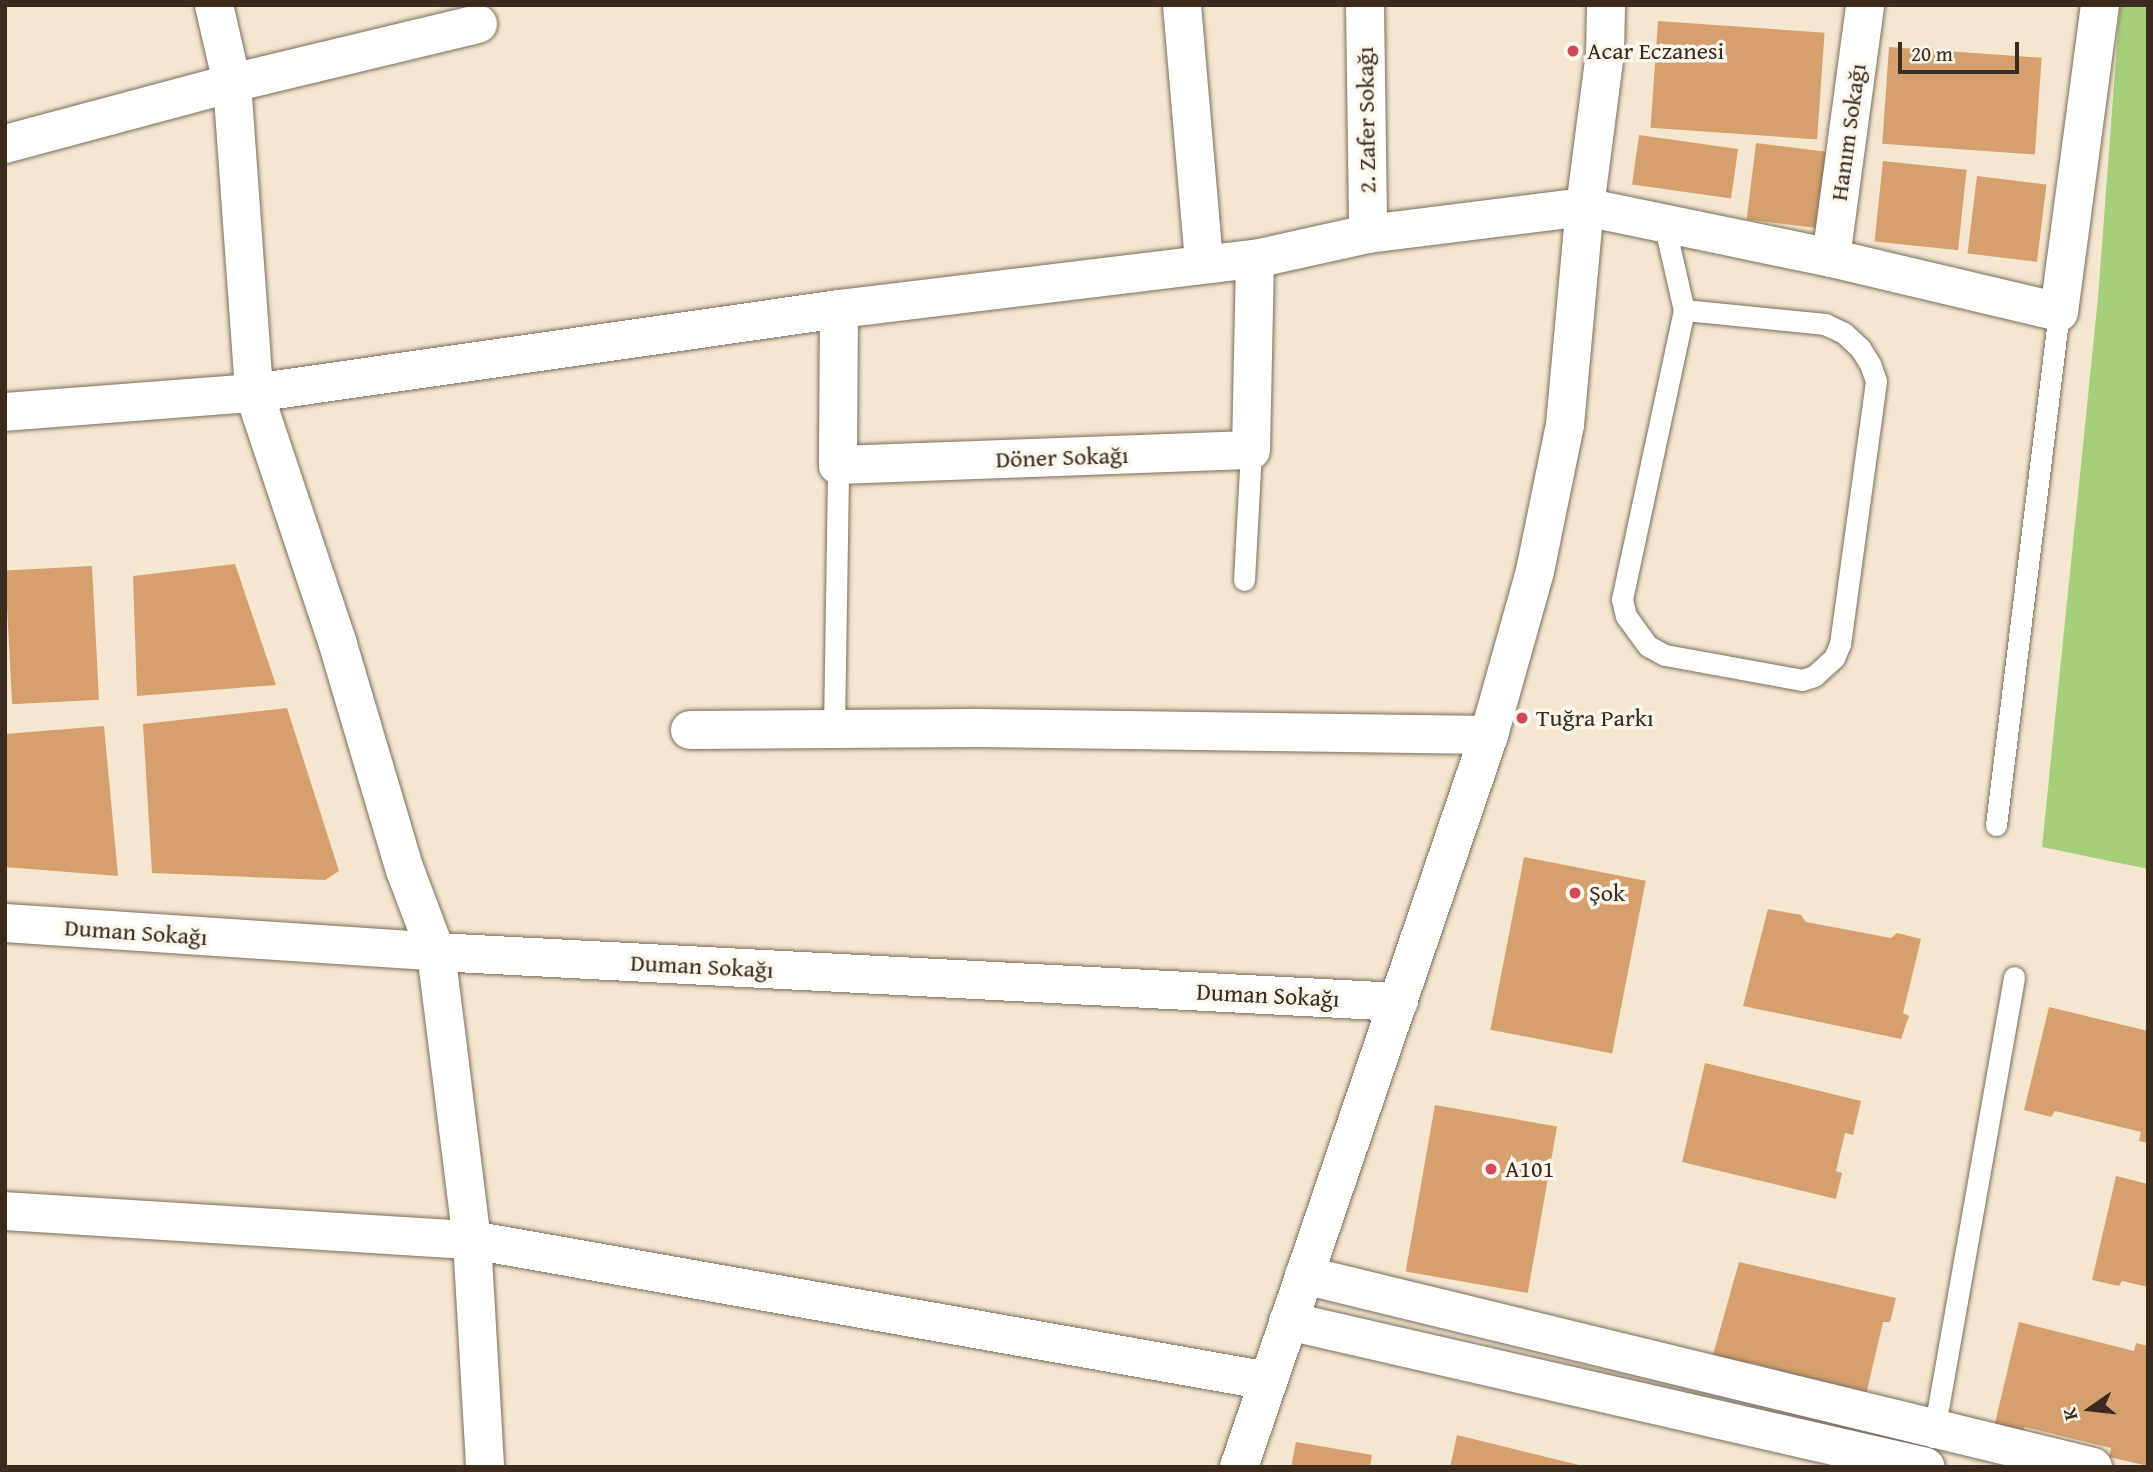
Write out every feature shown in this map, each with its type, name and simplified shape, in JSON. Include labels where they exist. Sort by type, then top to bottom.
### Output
[{"type":"street","points":[[214,5],[232,83],[254,393],[337,641],[405,870],[436,952],[472,1240],[485,1467]]},
{"type":"street","points":[[1182,5],[1204,264]]},
{"type":"street","name":"2. Zafer Sokağı","points":[[1365,5],[1368,234]]},
{"type":"street","points":[[1239,1467],[1489,736],[1535,571],[1565,425],[1585,206],[1605,54],[1606,5]]},
{"type":"street","name":"Hanım Sokağı","points":[[1831,258],[1865,5]]},
{"type":"street","points":[[5,412],[254,393],[839,309],[1255,259],[1368,234],[1585,206],[1831,258],[2059,312],[2100,5]]},
{"type":"street","points":[[5,144],[232,83],[478,24]]},
{"type":"street","points":[[1251,450],[1255,259]]},
{"type":"street","points":[[838,465],[839,309]]},
{"type":"street","name":"Döner Sokağı","points":[[838,465],[1251,450]]},
{"type":"street","points":[[690,730],[977,728],[1489,736]]},
{"type":"street","name":"Duman Sokağı","points":[[5,923],[436,952],[1399,1002]]},
{"type":"street","points":[[5,1211],[472,1240],[1268,1381]]},
{"type":"street","points":[[1304,1275],[2093,1467]]},
{"type":"street","points":[[1288,1321],[1926,1467]]},
{"type":"lane","points":[[1664,223],[1684,310],[1622,599],[1626,616],[1648,646],[1665,655],[1802,680],[1814,676],[1834,658],[1840,644],[1875,382],[1870,364],[1860,348],[1844,333],[1825,324],[1684,310]]},
{"type":"lane","points":[[1996,825],[2059,312]]},
{"type":"lane","points":[[1244,580],[1251,450]]},
{"type":"lane","points":[[834,729],[838,465]]},
{"type":"lane","points":[[1926,1467],[2014,977]]},
{"type":"green space","points":[[2120,5],[2148,5],[2148,869],[2042,847],[2098,298]]},
{"type":"building","points":[[1658,21],[1825,33],[1817,139],[1651,128]]},
{"type":"building","points":[[1889,47],[2042,58],[2035,154],[1882,144]]},
{"type":"building","points":[[1639,135],[1738,149],[1731,198],[1632,185]]},
{"type":"building","points":[[1756,143],[1826,152],[1817,228],[1747,219]]},
{"type":"building","points":[[1883,161],[1967,170],[1958,250],[1875,242]]},
{"type":"building","points":[[1977,176],[2046,185],[2037,262],[1967,253]]},
{"type":"building","points":[[235,564],[276,685],[137,696],[133,576]]},
{"type":"building","points":[[92,566],[99,700],[12,704],[5,571]]},
{"type":"building","points":[[287,708],[339,871],[325,880],[152,873],[143,724]]},
{"type":"building","points":[[104,726],[118,876],[5,867],[5,734]]},
{"type":"building","points":[[1524,857],[1646,881],[1612,1053],[1490,1030]]},
{"type":"building","points":[[1768,909],[1801,915],[1806,922],[1891,938],[1897,933],[1921,939],[1903,1013],[1909,1016],[1901,1039],[1743,1006]]},
{"type":"building","points":[[2049,1007],[2148,1031],[2148,1143],[2139,1141],[2141,1132],[2055,1111],[2051,1117],[2024,1110]]},
{"type":"building","points":[[1705,1063],[1861,1101],[1853,1135],[1845,1133],[1836,1171],[1842,1173],[1836,1199],[1682,1162]]},
{"type":"building","points":[[1435,1105],[1557,1127],[1528,1293],[1406,1271]]},
{"type":"building","points":[[2116,1176],[2148,1184],[2148,1287],[2122,1281],[2119,1286],[2092,1280]]},
{"type":"building","points":[[1739,1262],[1896,1298],[1890,1322],[1883,1322],[1866,1395],[1749,1362],[1744,1367],[1711,1362]]},
{"type":"building","points":[[2019,1322],[2134,1351],[2136,1343],[2148,1346],[2148,1466],[2109,1457],[2111,1448],[2025,1427],[2021,1433],[1994,1427]]},
{"type":"building","points":[[1457,1435],[1583,1466],[1583,1467],[1450,1467]]},
{"type":"building","points":[[1296,1442],[1372,1455],[1370,1467],[1291,1467]]},
{"type":"place","name":"Acar Eczanesi","points":[[1573,51]]},
{"type":"place","name":"Tuğra Parkı","points":[[1522,718]]},
{"type":"place","name":"Şok","points":[[1575,893]]},
{"type":"place","name":"A101","points":[[1491,1169]]}]
